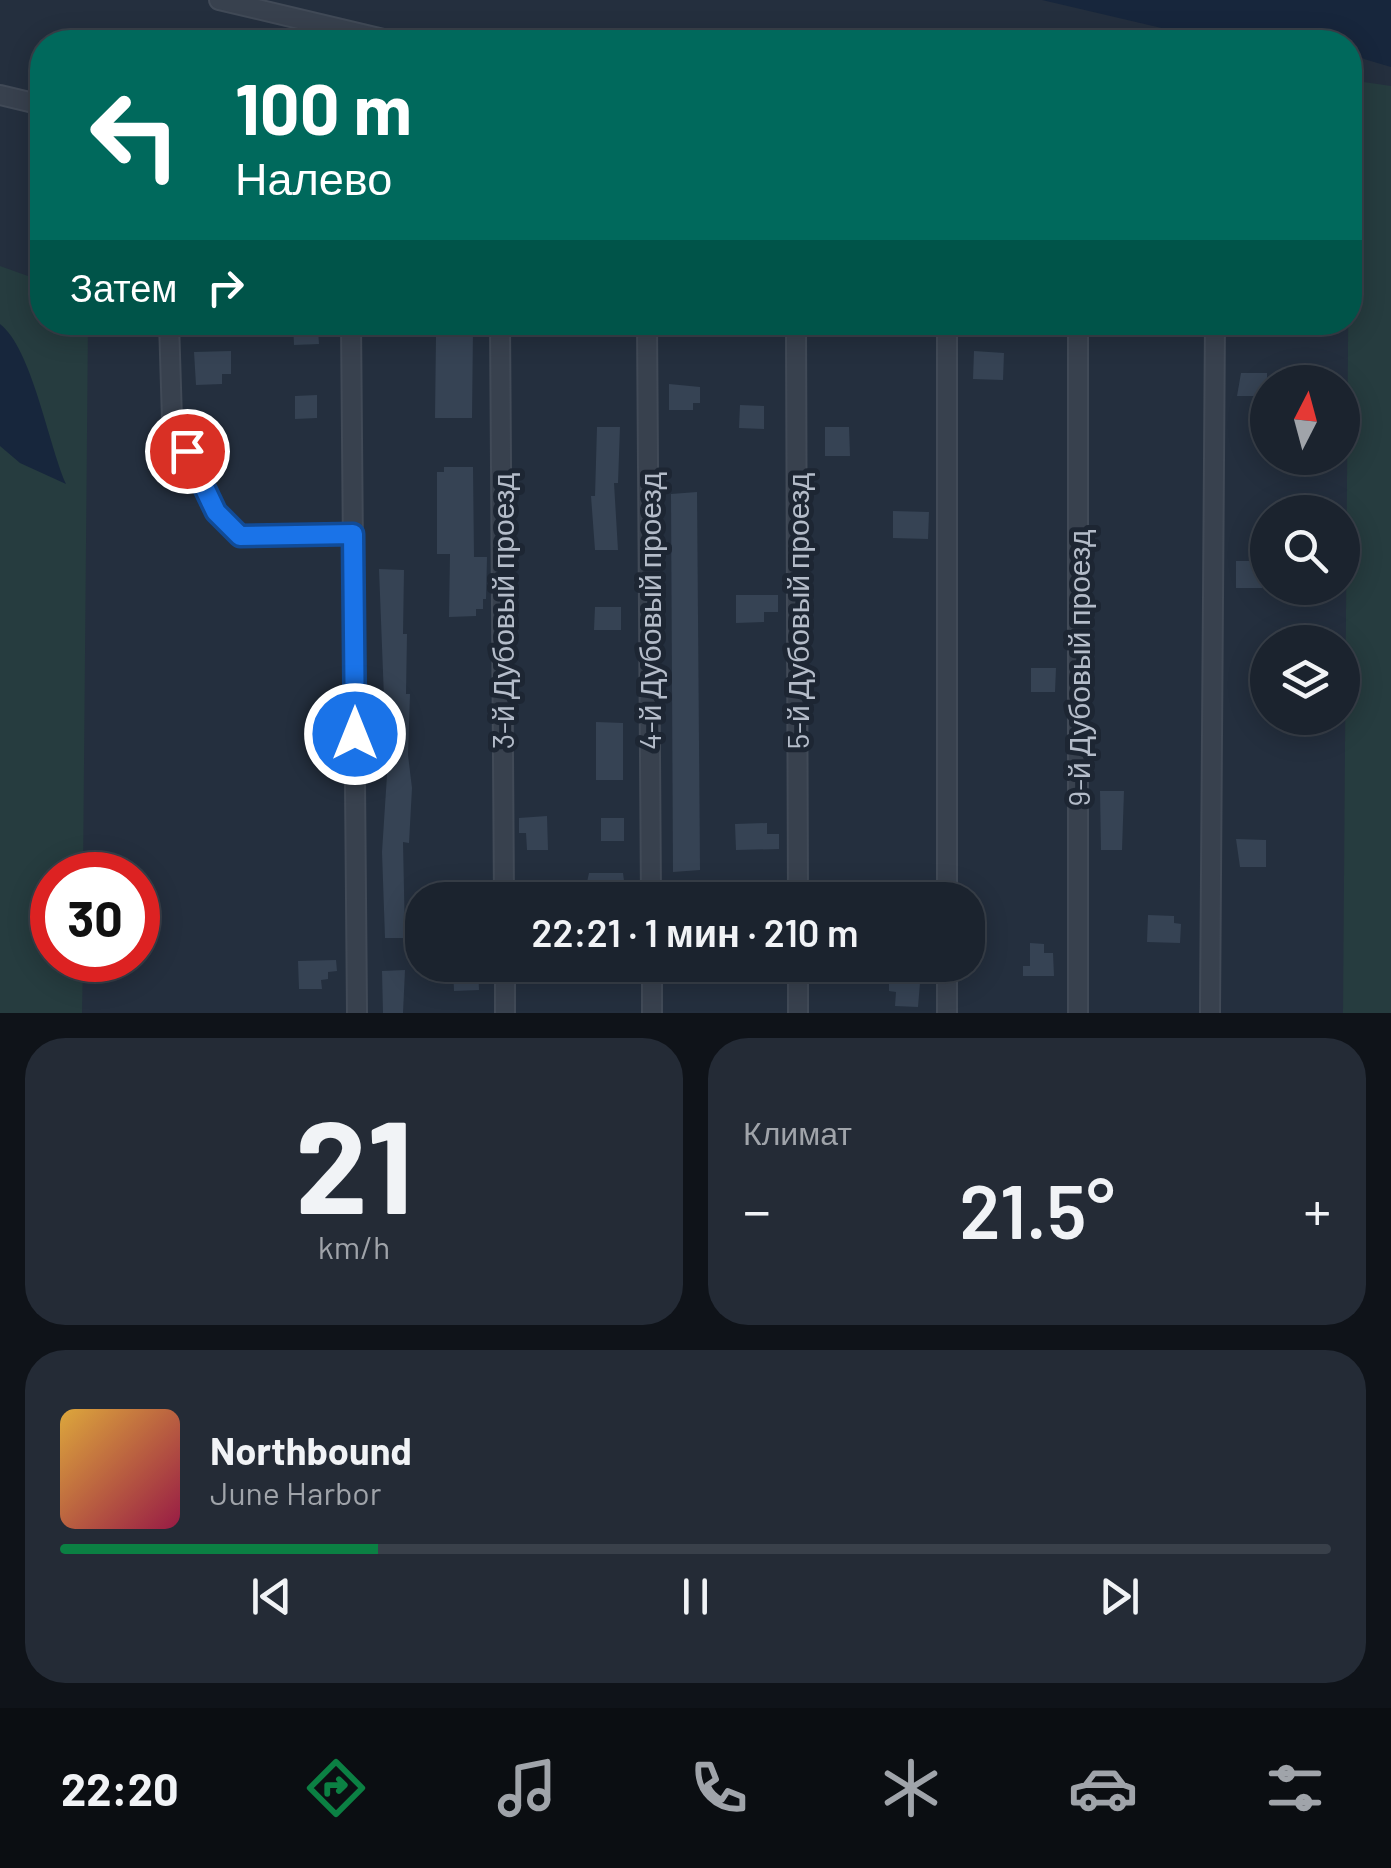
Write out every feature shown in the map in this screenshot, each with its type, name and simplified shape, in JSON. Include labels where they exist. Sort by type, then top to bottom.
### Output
[{"type":"street","points":[[218,0],[345,30]]},
{"type":"street","points":[[0,95],[30,102]]},
{"type":"street","points":[[169,335],[172,420],[216,512],[240,536],[353,534]]},
{"type":"street","points":[[352,335],[357,1013]]},
{"type":"street","name":"3-й Дубовый проезд","points":[[500,335],[504,882]]},
{"type":"street","name":"4-й Дубовый проезд","points":[[648,335],[652,882]]},
{"type":"street","name":"5-й Дубовый проезд","points":[[796,335],[798,882]]},
{"type":"street","points":[[947,335],[947,882]]},
{"type":"street","name":"9-й Дубовый проезд","points":[[1078,335],[1078,1013]]},
{"type":"street","points":[[1210,1013],[1214,335]]},
{"type":"street","points":[[505,982],[505,1013]]},
{"type":"street","points":[[652,982],[652,1013]]},
{"type":"street","points":[[798,982],[798,1013]]},
{"type":"street","points":[[947,982],[947,1013]]},
{"type":"green space","points":[[1362,82],[1391,86],[1391,1013],[1343,1013],[1345,735],[1360,735],[1360,625],[1346,625],[1346,605],[1360,605],[1360,495],[1347,495],[1347,475],[1360,475],[1360,365],[1348,365],[1348,335],[1362,335]]},
{"type":"green space","points":[[0,266],[30,277],[30,335],[88,335],[83,852],[30,852],[30,982],[83,982],[82,1013],[0,1013]]},
{"type":"water","points":[[1042,0],[1391,0],[1391,67],[1362,57],[1362,30],[1170,30]]},
{"type":"water","points":[[0,324],[11,336],[30,375],[66,484],[20,463],[0,446]]},
{"type":"building","points":[[294,335],[318,335],[319,344],[294,345]]},
{"type":"building","points":[[436,335],[473,335],[472,418],[435,418]]},
{"type":"building","points":[[231,351],[231,374],[222,374],[222,384],[196,385],[194,352]]},
{"type":"building","points":[[974,351],[1004,353],[1003,380],[973,379]]},
{"type":"building","points":[[1241,373],[1250,373],[1250,396],[1237,396]]},
{"type":"building","points":[[669,384],[700,387],[700,403],[693,403],[693,410],[669,410]]},
{"type":"building","points":[[317,395],[317,418],[295,419],[295,396]]},
{"type":"building","points":[[740,405],[764,406],[764,429],[739,428]]},
{"type":"building","points":[[597,427],[620,427],[618,483],[614,483],[618,550],[595,550],[591,496],[595,496]]},
{"type":"building","points":[[825,427],[849,427],[850,456],[825,456]]},
{"type":"building","points":[[444,467],[473,467],[474,557],[487,557],[486,599],[483,609],[476,609],[476,616],[449,617],[450,554],[437,554],[437,472],[444,472]]},
{"type":"building","points":[[697,492],[700,870],[673,872],[671,494]]},
{"type":"building","points":[[893,511],[929,512],[928,539],[893,538]]},
{"type":"building","points":[[1236,561],[1250,561],[1250,588],[1236,588]]},
{"type":"building","points":[[379,569],[404,570],[403,634],[407,634],[412,788],[409,843],[403,842],[405,938],[385,938],[382,852],[387,775]]},
{"type":"building","points":[[736,595],[778,595],[778,612],[764,612],[764,622],[736,623]]},
{"type":"building","points":[[595,607],[621,607],[621,630],[594,630]]},
{"type":"building","points":[[1031,668],[1056,668],[1055,692],[1031,692]]},
{"type":"building","points":[[596,722],[623,723],[623,780],[596,780]]},
{"type":"building","points":[[1100,791],[1124,791],[1122,850],[1101,850]]},
{"type":"building","points":[[547,816],[548,850],[527,850],[526,833],[519,833],[519,818]]},
{"type":"building","points":[[601,818],[624,818],[624,841],[601,841]]},
{"type":"building","points":[[767,823],[767,834],[779,834],[779,849],[736,850],[735,824]]},
{"type":"building","points":[[1236,839],[1266,840],[1266,867],[1240,867]]},
{"type":"building","points":[[589,873],[623,873],[624,882],[587,882]]},
{"type":"building","points":[[1148,915],[1174,916],[1174,923],[1181,924],[1180,943],[1147,942]]},
{"type":"building","points":[[1030,943],[1044,944],[1044,953],[1053,953],[1054,976],[1023,976],[1023,966],[1030,966]]},
{"type":"building","points":[[336,960],[337,971],[328,972],[328,979],[321,980],[322,989],[299,989],[298,961]]},
{"type":"building","points":[[405,970],[403,1013],[383,1013],[382,971]]},
{"type":"building","points":[[454,982],[479,982],[479,990],[454,991]]},
{"type":"building","points":[[889,982],[920,983],[918,1007],[895,1006],[896,992],[889,991]]},
{"type":"route","points":[[187,451],[216,512],[240,536],[353,534],[355,734]]}]
